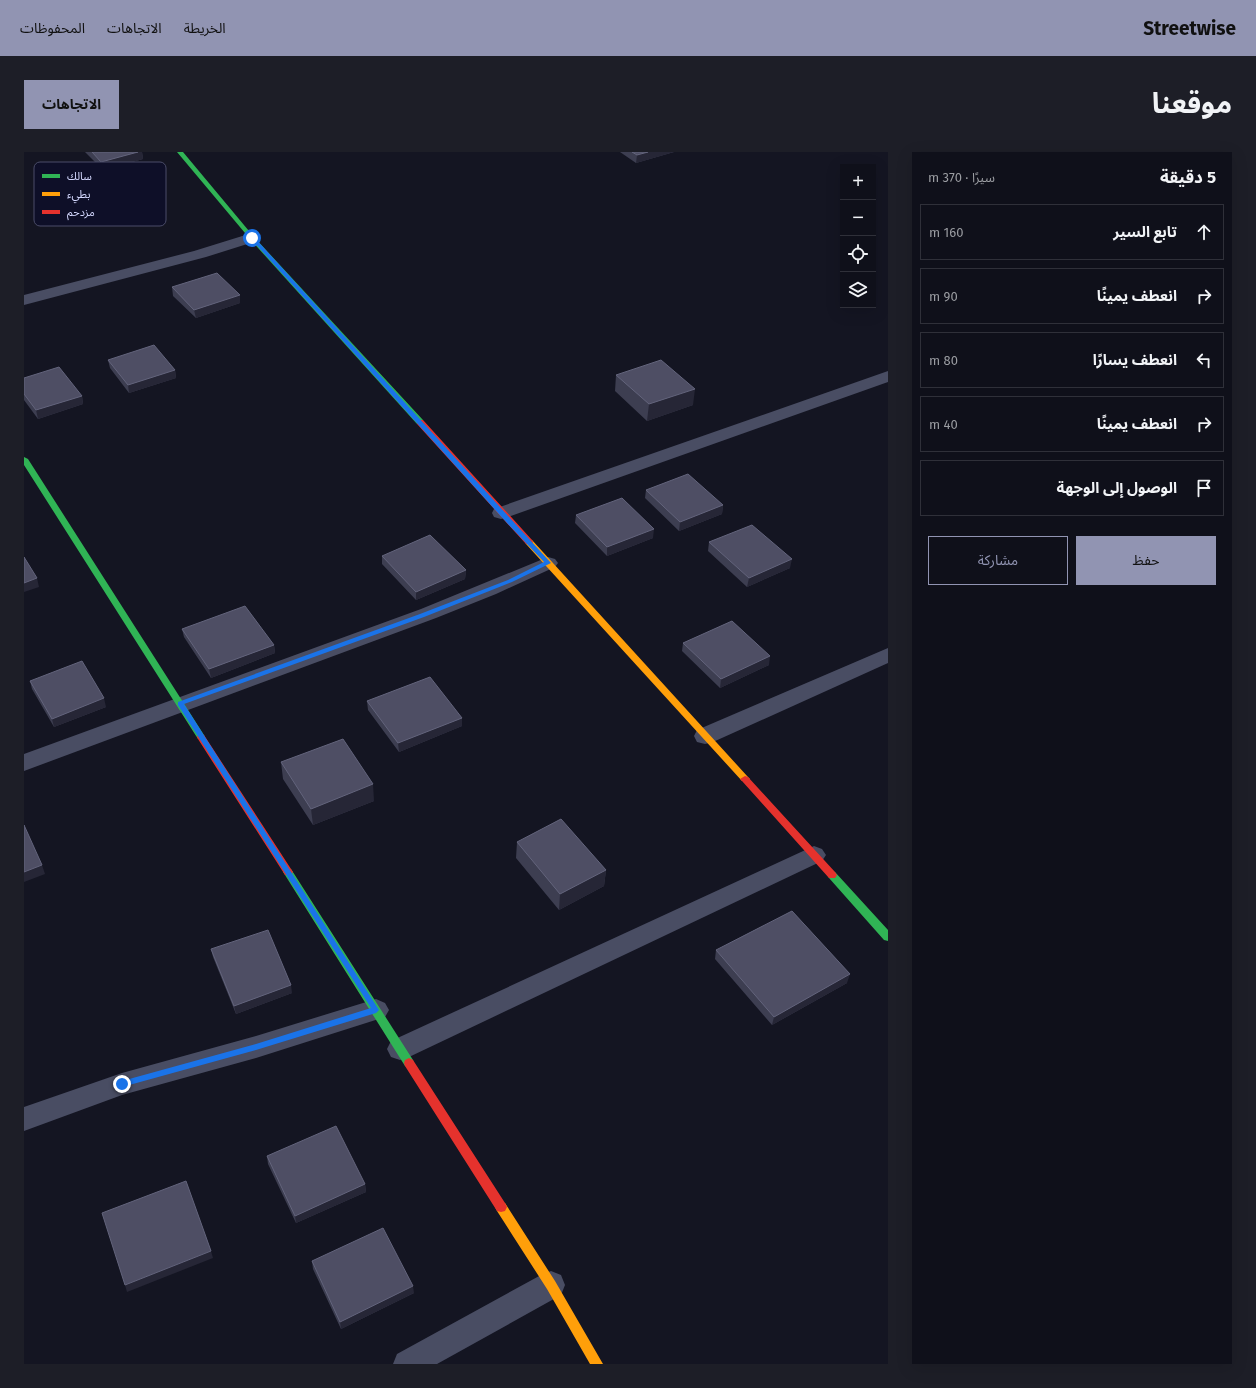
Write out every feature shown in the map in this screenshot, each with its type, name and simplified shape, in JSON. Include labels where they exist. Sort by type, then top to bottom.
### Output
[{"type":"street","points":[[180,152],[252,238],[888,937]]},
{"type":"street","points":[[24,300],[200,254],[252,238]]},
{"type":"street","points":[[501,513],[888,376]]},
{"type":"street","points":[[24,459],[551,1285],[597,1364]]},
{"type":"street","points":[[24,764],[180,704],[429,613],[510,581],[548,563]]},
{"type":"street","points":[[705,736],[888,656]]},
{"type":"street","points":[[400,1049],[814,855]]},
{"type":"street","points":[[24,1119],[122,1084],[256,1047],[376,1010]]},
{"type":"street","points":[[408,1364],[551,1285]]},
{"type":"building","points":[[92,152],[138,152],[101,162]]},
{"type":"building","points":[[632,152],[648,152],[637,155]]},
{"type":"building","points":[[217,273],[240,295],[194,310],[172,287]]},
{"type":"building","points":[[154,345],[175,370],[128,385],[108,360]]},
{"type":"building","points":[[661,360],[695,389],[649,404],[616,375]]},
{"type":"building","points":[[59,367],[82,396],[36,410],[24,394],[24,378]]},
{"type":"building","points":[[688,474],[723,505],[680,522],[646,490]]},
{"type":"building","points":[[622,498],[654,529],[607,547],[576,515]]},
{"type":"building","points":[[752,525],[792,559],[749,578],[709,542]]},
{"type":"building","points":[[430,535],[466,570],[416,592],[382,556]]},
{"type":"building","points":[[24,557],[37,578],[24,583]]},
{"type":"building","points":[[245,606],[274,645],[209,669],[182,629]]},
{"type":"building","points":[[732,621],[770,656],[721,679],[683,643]]},
{"type":"building","points":[[82,661],[104,698],[52,719],[30,681]]},
{"type":"building","points":[[430,677],[462,718],[398,743],[367,701]]},
{"type":"building","points":[[343,739],[373,784],[311,809],[281,762]]},
{"type":"building","points":[[561,819],[606,870],[560,894],[517,842]]},
{"type":"building","points":[[24,825],[42,865],[24,872]]},
{"type":"building","points":[[792,911],[850,974],[774,1017],[716,950]]},
{"type":"building","points":[[268,930],[291,985],[234,1006],[211,949]]},
{"type":"building","points":[[336,1126],[365,1184],[295,1216],[267,1156]]},
{"type":"building","points":[[186,1181],[211,1251],[125,1285],[102,1213]]},
{"type":"building","points":[[383,1228],[413,1286],[340,1322],[312,1261]]},
{"type":"traffic: fast","points":[[180,152],[252,238],[420,422]]},
{"type":"traffic: fast","points":[[24,459],[201,737]]},
{"type":"traffic: fast","points":[[288,872],[409,1063]]},
{"type":"traffic: fast","points":[[832,875],[888,937]]},
{"type":"traffic: slow","points":[[529,542],[745,779]]},
{"type":"traffic: slow","points":[[501,1207],[551,1285],[597,1364]]},
{"type":"traffic: jam","points":[[420,422],[529,542]]},
{"type":"traffic: jam","points":[[201,737],[288,872]]},
{"type":"traffic: jam","points":[[745,779],[832,875]]},
{"type":"traffic: jam","points":[[409,1063],[501,1207]]},
{"type":"route","points":[[122,1084],[256,1047],[376,1010],[180,704],[422,616],[522,576],[548,563],[509,522],[252,238]]}]
